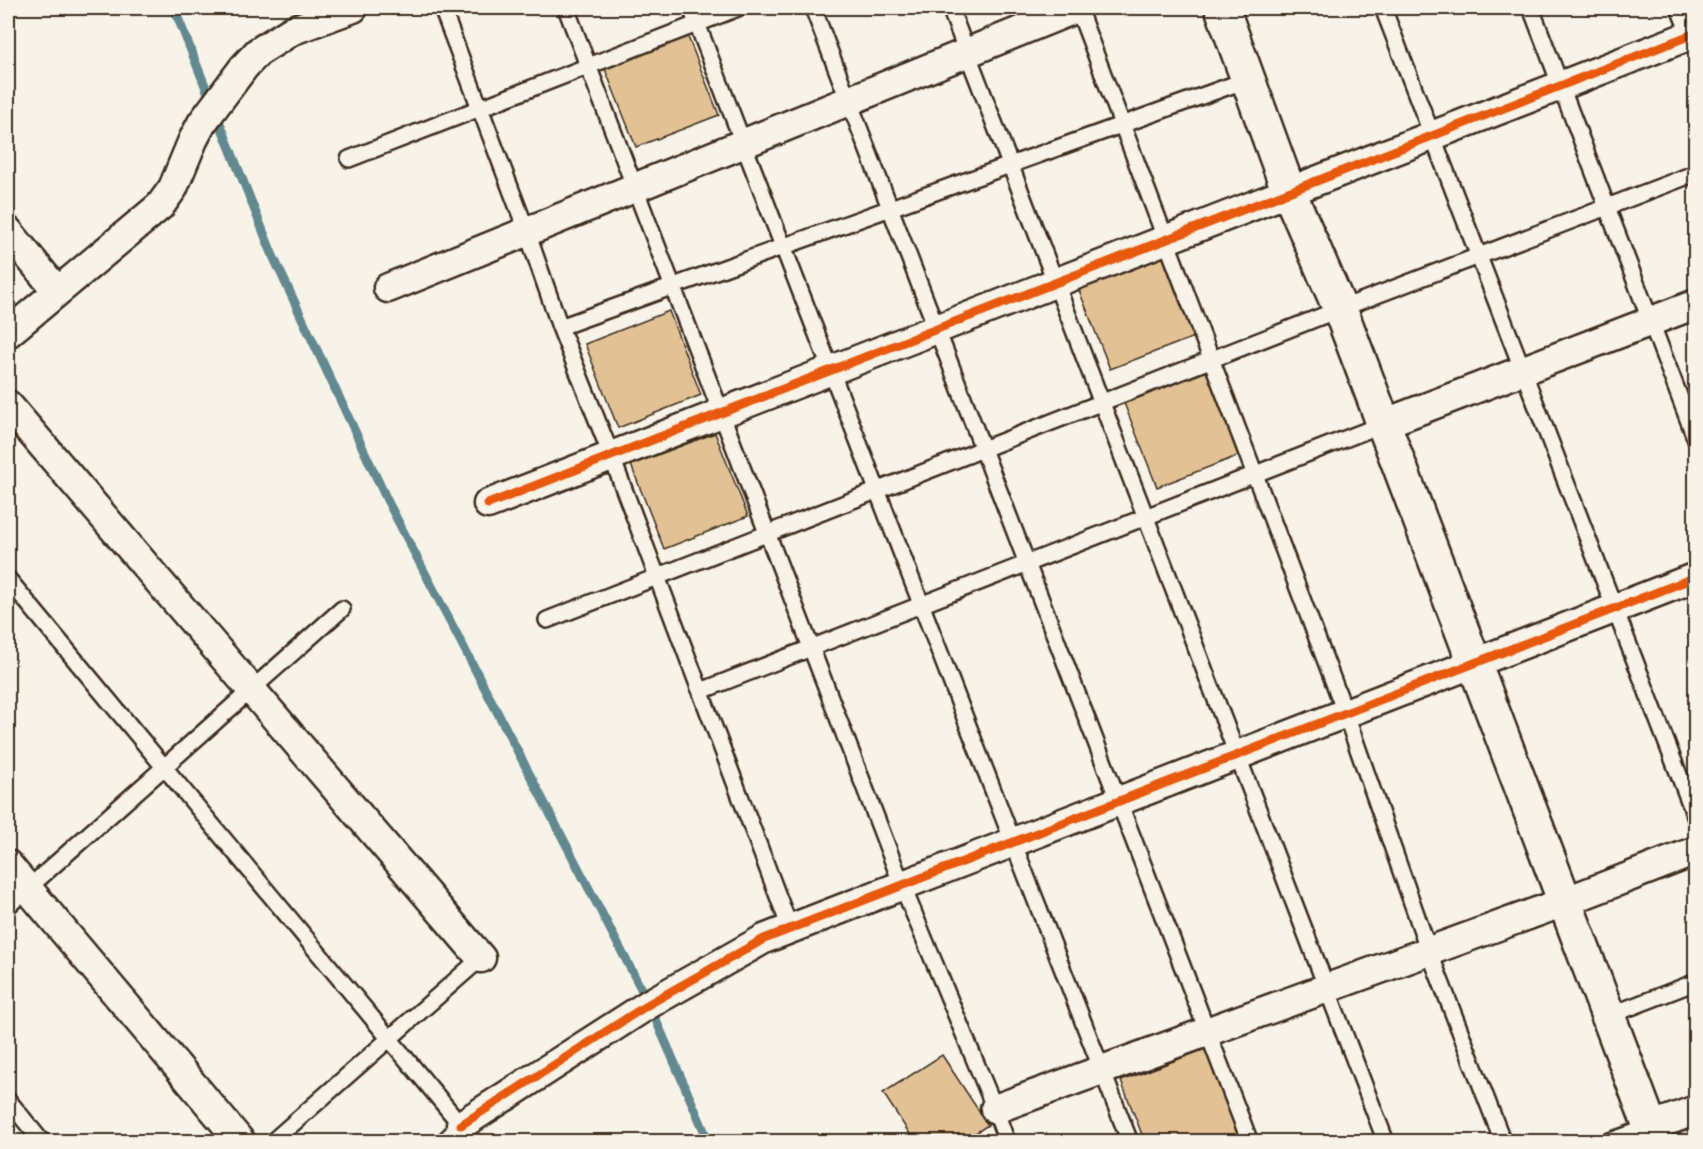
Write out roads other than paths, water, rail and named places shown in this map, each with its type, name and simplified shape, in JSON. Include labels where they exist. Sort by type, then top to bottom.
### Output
[{"type":"street","points":[[8,333],[160,206],[172,188],[202,123],[243,67],[258,52],[293,30],[353,8]]},
{"type":"street","points":[[388,288],[1078,8]]},
{"type":"street","points":[[1222,8],[1289,192],[1340,309],[1653,1134],[1695,1110]]},
{"type":"street","points":[[488,504],[1695,33],[1686,8]]},
{"type":"street","points":[[8,231],[57,291]]},
{"type":"street","points":[[1383,424],[1695,304]]},
{"type":"street","points":[[8,405],[481,958]]},
{"type":"street","points":[[452,1133],[649,1004],[764,939],[1695,577]]},
{"type":"street","points":[[995,1109],[1564,902],[1695,850]]},
{"type":"street","points":[[8,865],[18,897],[241,1142]]},
{"type":"lane","points":[[442,8],[527,232],[560,327],[611,455],[790,928]]},
{"type":"lane","points":[[566,8],[902,885],[1007,1142]]},
{"type":"lane","points":[[691,8],[1130,1142]]},
{"type":"lane","points":[[349,159],[738,8]]},
{"type":"lane","points":[[813,8],[1250,1142]]},
{"type":"lane","points":[[950,8],[1386,1142]]},
{"type":"lane","points":[[1078,8],[1345,712],[1429,951],[1503,1142]]},
{"type":"lane","points":[[1383,8],[1695,819]]},
{"type":"lane","points":[[1531,8],[1695,440]]},
{"type":"lane","points":[[560,327],[1249,79]]},
{"type":"lane","points":[[547,620],[1695,172]]},
{"type":"lane","points":[[701,691],[1383,424]]},
{"type":"lane","points":[[8,579],[390,1039],[452,1133]]},
{"type":"lane","points":[[18,897],[342,609]]},
{"type":"lane","points":[[272,1142],[481,958]]},
{"type":"lane","points":[[1608,1016],[1695,982]]},
{"type":"lane","points":[[8,1100],[42,1142]]},
{"type":"lane","points":[[1606,1142],[1653,1134]]},
{"type":"waterway","points":[[174,8],[273,256],[387,500],[649,1004],[709,1142]]}]
